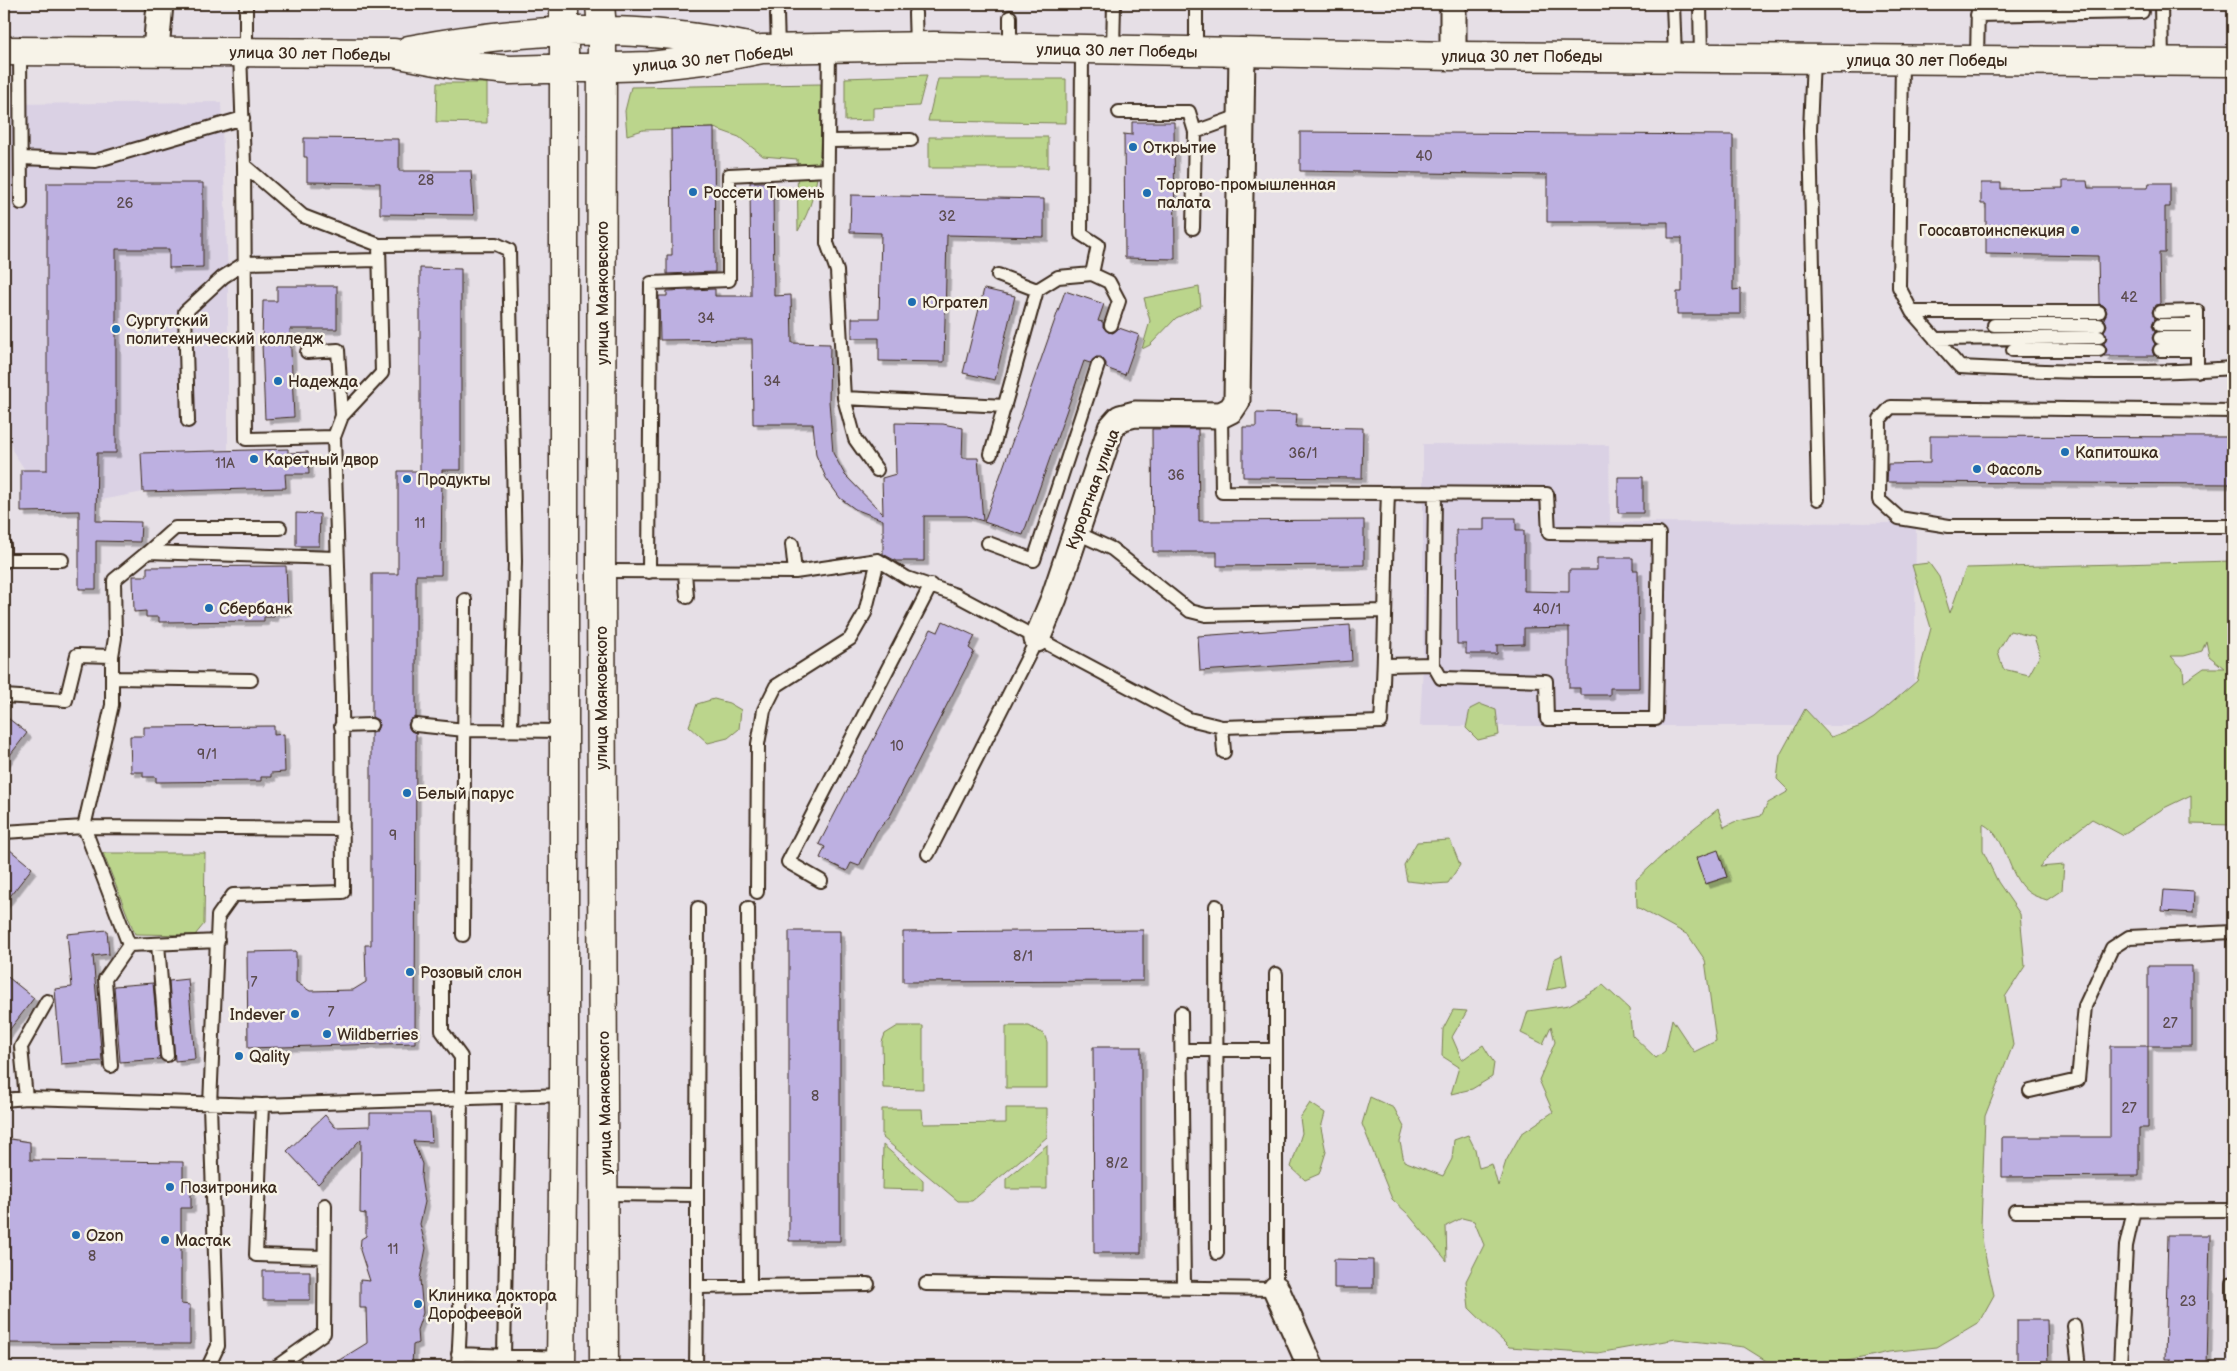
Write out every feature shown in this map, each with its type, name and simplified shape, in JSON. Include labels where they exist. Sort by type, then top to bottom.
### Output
[{"type":"main road","points":[[394,53],[563,17],[601,16],[676,34],[770,49]]},
{"type":"main road","name":"улица Маяковского","points":[[601,16],[604,1367]]},
{"type":"main road","points":[[561,1363],[564,1095],[563,17]]},
{"type":"main road","name":"улица 30 лет Победы","points":[[12,51],[156,50],[394,53],[457,65],[510,70],[650,66],[711,59],[770,49],[916,47],[1453,56],[2233,62]]},
{"type":"street","points":[[156,50],[160,4]]},
{"type":"street","points":[[1453,4],[1453,56]]},
{"type":"street","points":[[1221,415],[1231,410],[1237,401],[1239,388],[1239,112],[1242,51]]},
{"type":"street","name":"Курортная улица","points":[[1037,638],[1054,598],[1111,428],[1120,418],[1135,414],[1221,415]]},
{"type":"street","points":[[1276,1289],[1311,1367]]},
{"type":"lane","points":[[246,4],[243,52],[246,439],[334,437]]},
{"type":"lane","points":[[1113,49],[1114,4]]},
{"type":"lane","points":[[1196,4],[1196,52]]},
{"type":"lane","points":[[1673,4],[1688,58]]},
{"type":"lane","points":[[1688,58],[1700,4]]},
{"type":"lane","points":[[2161,4],[2162,62]]},
{"type":"lane","points":[[1977,60],[1977,9],[2142,12]]},
{"type":"lane","points":[[915,13],[916,47]]},
{"type":"lane","points":[[770,49],[777,14]]},
{"type":"lane","points":[[1010,17],[1010,48]]},
{"type":"lane","points":[[829,48],[827,243],[837,271],[844,398],[856,439],[877,470]]},
{"type":"lane","points":[[1082,50],[1081,234],[1098,245],[1092,274]]},
{"type":"lane","points":[[12,51],[22,158],[21,203]]},
{"type":"lane","points":[[1813,59],[1810,130],[1818,498]]},
{"type":"lane","points":[[1902,60],[1899,287],[1912,312],[1960,367],[2029,371],[2197,371],[2233,368]]},
{"type":"lane","points":[[1120,112],[1189,112],[1195,132],[1193,228]]},
{"type":"lane","points":[[1195,132],[1231,119],[1239,112]]},
{"type":"lane","points":[[22,158],[95,160],[243,118]]},
{"type":"lane","points":[[828,141],[911,140]]},
{"type":"lane","points":[[244,165],[303,216],[379,245],[496,244],[509,250],[515,561],[511,730]]},
{"type":"lane","points":[[649,572],[651,283],[729,280],[729,175],[827,170]]},
{"type":"lane","points":[[208,1367],[218,1346],[210,1105],[218,916],[233,895],[343,892],[342,695],[336,558],[334,437],[342,416],[382,373],[379,245]]},
{"type":"lane","points":[[188,421],[186,312],[223,277],[245,263],[378,260]]},
{"type":"lane","points":[[991,454],[1037,290],[1058,277],[1092,274],[1109,282],[1119,300],[1111,325]]},
{"type":"lane","points":[[998,275],[1037,290]]},
{"type":"lane","points":[[2197,338],[2160,331],[2197,311],[2197,338],[2197,371]]},
{"type":"lane","points":[[1912,312],[1985,312],[2099,331]]},
{"type":"lane","points":[[1985,312],[2029,371]]},
{"type":"lane","points":[[1994,325],[2099,331]]},
{"type":"lane","points":[[1935,339],[2099,331]]},
{"type":"lane","points":[[2013,350],[2099,331]]},
{"type":"lane","points":[[307,352],[338,350],[342,416]]},
{"type":"lane","points":[[988,543],[1034,560],[1098,366]]},
{"type":"lane","points":[[844,398],[1005,406]]},
{"type":"lane","points":[[2233,412],[1891,407],[1880,419],[1879,500],[1899,518],[1949,526],[2233,526]]},
{"type":"lane","points":[[1221,415],[1222,492],[1435,493],[1547,494],[1549,533],[1659,534],[1656,718],[1547,719],[1546,680],[1441,678],[1433,664],[1435,493]]},
{"type":"lane","points":[[601,571],[686,573],[795,572],[878,560],[906,578],[956,595],[1190,719],[1222,726],[1381,722],[1385,665],[1384,611],[1388,493]]},
{"type":"lane","points":[[129,944],[84,827],[112,705],[112,656],[115,638],[114,580],[175,528],[280,528]]},
{"type":"lane","points":[[1075,532],[1112,549],[1190,611],[1206,615],[1384,611]]},
{"type":"lane","points":[[792,544],[795,572]]},
{"type":"lane","points":[[4,545],[4,561],[62,560]]},
{"type":"lane","points":[[148,552],[336,558]]},
{"type":"lane","points":[[757,892],[758,744],[764,710],[776,686],[850,639],[865,613],[878,560]]},
{"type":"lane","points":[[686,573],[687,598]]},
{"type":"lane","points":[[821,882],[788,862],[931,585]]},
{"type":"lane","points":[[463,935],[465,600]]},
{"type":"lane","name":"Курортная улица","points":[[928,854],[1037,638]]},
{"type":"lane","points":[[4,696],[66,700],[77,655],[112,656]]},
{"type":"lane","points":[[1385,665],[1433,664]]},
{"type":"lane","points":[[112,678],[251,680]]},
{"type":"lane","points":[[341,726],[372,725]]},
{"type":"lane","points":[[416,725],[464,730],[564,731]]},
{"type":"lane","points":[[1222,726],[1224,752]]},
{"type":"lane","points":[[4,832],[84,827],[343,829]]},
{"type":"lane","points":[[1216,906],[1217,1253]]},
{"type":"lane","points":[[696,1367],[698,908]]},
{"type":"lane","points":[[748,908],[750,1286]]},
{"type":"lane","points":[[2030,1091],[2078,1080],[2085,1006],[2112,948],[2130,937],[2233,932]]},
{"type":"lane","points":[[129,944],[218,941]]},
{"type":"lane","points":[[111,1066],[105,979],[129,944]]},
{"type":"lane","points":[[158,944],[167,1055]]},
{"type":"lane","points":[[926,1284],[1276,1289],[1276,974]]},
{"type":"lane","points":[[442,981],[442,1031],[461,1057],[458,1364],[497,1359],[561,1363]]},
{"type":"lane","points":[[26,1098],[21,1047],[47,1001]]},
{"type":"lane","points":[[1181,1013],[1184,1287]]},
{"type":"lane","points":[[1182,1050],[1276,1050]]},
{"type":"lane","points":[[4,1100],[26,1098],[210,1105],[262,1105],[564,1095]]},
{"type":"lane","points":[[497,1359],[509,1096]]},
{"type":"lane","points":[[262,1105],[256,1255],[324,1257]]},
{"type":"lane","points":[[605,1194],[697,1195]]},
{"type":"lane","points":[[276,1367],[324,1333],[325,1205]]},
{"type":"lane","points":[[2120,1367],[2126,1246],[2134,1210]]},
{"type":"lane","points":[[2015,1211],[2233,1210]]},
{"type":"lane","points":[[2233,1283],[2233,1295]]},
{"type":"lane","points":[[697,1287],[868,1284]]},
{"type":"lane","points":[[2074,1326],[2079,1367]]},
{"type":"shaded area","name":"Сургутский политехнический колледж","points":[[221,102],[228,275],[228,451],[141,453],[143,492],[96,501],[96,480],[38,480],[38,470],[25,470],[12,450],[4,383],[4,104]]},
{"type":"shaded area","points":[[1423,444],[1609,445],[1610,522],[1916,523],[1914,726],[1420,726],[1423,664]]},
{"type":"green space","points":[[927,75],[919,106],[873,108],[873,120],[845,121],[845,78]]},
{"type":"green space","points":[[938,79],[1066,79],[1066,123],[928,121]]},
{"type":"green space","points":[[437,83],[487,83],[487,123],[436,122]]},
{"type":"green space","points":[[821,84],[817,178],[807,214],[798,231],[797,159],[763,156],[739,137],[714,128],[643,130],[627,135],[625,111],[631,87]]},
{"type":"green space","points":[[929,137],[1048,137],[1048,168],[929,168]]},
{"type":"green space","points":[[1199,287],[1201,306],[1176,318],[1150,345],[1142,349],[1150,321],[1144,298]]},
{"type":"green space","points":[[2233,561],[2233,825],[2191,824],[2191,795],[2164,808],[2122,835],[2092,819],[2058,846],[2039,867],[2064,865],[2062,890],[2047,900],[2030,893],[2021,885],[1998,838],[1983,824],[1983,851],[1998,882],[2020,914],[2025,966],[2005,997],[2013,1045],[1985,1116],[1981,1225],[1983,1246],[1994,1295],[1979,1322],[1937,1347],[1889,1352],[1820,1367],[1776,1367],[1744,1347],[1676,1339],[1598,1353],[1509,1347],[1469,1308],[1466,1281],[1484,1245],[1474,1221],[1462,1218],[1446,1226],[1447,1261],[1408,1214],[1392,1199],[1362,1124],[1370,1097],[1394,1108],[1404,1127],[1400,1142],[1404,1161],[1443,1176],[1452,1159],[1454,1140],[1468,1135],[1475,1149],[1479,1168],[1492,1164],[1498,1186],[1506,1161],[1521,1134],[1553,1112],[1539,1080],[1555,1042],[1551,1026],[1543,1044],[1521,1033],[1528,1011],[1569,1005],[1603,985],[1629,1009],[1632,1035],[1656,1058],[1665,1051],[1672,1019],[1694,1052],[1716,1041],[1705,960],[1688,935],[1637,907],[1636,880],[1680,839],[1718,809],[1724,827],[1734,822],[1761,816],[1768,803],[1789,791],[1777,779],[1780,755],[1805,709],[1831,737],[1861,726],[1874,718],[1917,681],[1931,628],[1912,565],[1929,563],[1939,577],[1950,613],[1966,568]],"holes":[[[2010,631],[2034,637],[2040,655],[2029,675],[2003,669],[1998,651]],[[2206,641],[2209,656],[2224,668],[2204,668],[2184,682],[2183,669],[2171,656],[2184,656],[2202,651]],[[1718,851],[1727,877],[1706,884],[1697,858]]]},
{"type":"green space","points":[[714,699],[729,703],[741,710],[739,729],[728,738],[708,743],[689,726],[697,704]]},
{"type":"green space","points":[[1480,704],[1496,710],[1499,735],[1478,740],[1466,728],[1470,709]]},
{"type":"green space","points":[[1450,840],[1460,865],[1448,883],[1435,884],[1407,881],[1404,865],[1417,842]]},
{"type":"green space","points":[[103,853],[205,853],[204,924],[195,935],[135,934]]},
{"type":"green space","points":[[1562,955],[1567,986],[1547,990],[1554,959]]},
{"type":"green space","points":[[1453,1010],[1467,1011],[1452,1037],[1462,1060],[1483,1045],[1494,1063],[1492,1077],[1472,1089],[1451,1094],[1459,1067],[1442,1056],[1443,1029]]},
{"type":"green space","points":[[898,1026],[923,1026],[923,1089],[883,1088],[882,1042],[885,1034]]},
{"type":"green space","points":[[1006,1026],[1029,1026],[1044,1034],[1047,1042],[1047,1088],[1006,1088]]},
{"type":"green space","points":[[1310,1103],[1325,1113],[1321,1128],[1326,1152],[1319,1174],[1305,1180],[1291,1167],[1302,1133],[1300,1118]]},
{"type":"green space","points":[[1006,1108],[1047,1108],[1047,1137],[972,1201],[958,1201],[882,1137],[882,1109],[922,1109],[923,1124],[1006,1123]]},
{"type":"green space","points":[[883,1145],[923,1180],[923,1190],[882,1189]]},
{"type":"green space","points":[[1047,1145],[1047,1189],[1006,1189],[1006,1179]]},
{"type":"building","points":[[1132,122],[1174,122],[1175,259],[1125,258],[1124,134],[1132,135]]},
{"type":"building","name":"Россети Тюмень","points":[[714,128],[715,272],[667,274],[667,255],[672,255],[671,129]]},
{"type":"building","points":[[1300,132],[1733,135],[1733,290],[1741,289],[1741,314],[1677,314],[1677,292],[1682,292],[1682,238],[1668,238],[1668,222],[1547,222],[1547,175],[1300,171]]},
{"type":"building","points":[[304,138],[399,139],[399,171],[471,171],[474,215],[380,214],[380,183],[307,182],[307,157],[304,157]]},
{"type":"building","name":"Гоосавтоинспекция","points":[[2063,181],[2087,181],[2088,188],[2148,188],[2149,183],[2170,183],[2170,207],[2165,207],[2165,253],[2159,253],[2160,304],[2155,305],[2152,312],[2155,318],[2152,325],[2155,332],[2152,338],[2155,344],[2152,350],[2154,356],[2104,356],[2107,350],[2104,344],[2107,337],[2104,331],[2107,325],[2104,318],[2107,312],[2103,305],[2099,304],[2098,256],[1986,254],[1986,204],[1981,204],[1981,183],[2001,183],[2001,189],[2063,188]]},
{"type":"building","points":[[750,182],[773,182],[774,296],[791,295],[792,343],[830,344],[829,401],[833,453],[845,475],[883,514],[882,478],[896,474],[895,423],[943,424],[963,428],[962,458],[978,458],[983,521],[967,516],[924,516],[924,561],[896,561],[883,554],[883,520],[855,509],[840,498],[826,478],[816,455],[813,424],[753,424],[752,339],[660,340],[659,296],[667,296],[667,291],[715,289],[715,296],[751,296]]},
{"type":"building","points":[[47,183],[203,183],[203,267],[169,268],[169,249],[116,249],[116,453],[97,453],[96,521],[141,522],[140,542],[96,541],[96,589],[79,589],[79,511],[21,512],[21,470],[47,470]]},
{"type":"building","points":[[851,195],[1044,199],[1044,237],[947,235],[944,362],[879,361],[879,338],[852,338],[852,318],[879,318],[881,233],[850,232]]},
{"type":"building","points":[[420,268],[461,269],[461,470],[442,470],[441,575],[416,575],[416,717],[410,720],[408,725],[411,731],[416,733],[415,1043],[248,1048],[247,952],[296,951],[296,982],[310,991],[353,990],[366,982],[365,945],[371,945],[371,733],[376,732],[379,725],[378,720],[372,717],[372,574],[398,574],[398,471],[420,471]]},
{"type":"building","points":[[277,286],[337,286],[337,329],[290,329],[294,417],[265,419],[262,344],[263,301],[277,301]]},
{"type":"building","points":[[984,289],[1015,296],[995,380],[963,373]]},
{"type":"building","points":[[1065,291],[1104,304],[1098,321],[1103,322],[1103,327],[1108,332],[1113,333],[1119,328],[1139,335],[1125,375],[1106,368],[1106,363],[1101,357],[1096,357],[1090,363],[1084,361],[1023,535],[984,522]]},
{"type":"building","points":[[1256,413],[1297,414],[1296,427],[1363,428],[1362,478],[1243,477],[1243,427],[1256,427]]},
{"type":"building","points":[[1152,429],[1198,429],[1199,521],[1364,520],[1364,565],[1217,566],[1217,552],[1153,552]]},
{"type":"building","points":[[1930,436],[2233,437],[2233,484],[1887,482],[1888,464],[1930,463]]},
{"type":"building","points":[[288,449],[288,453],[308,452],[309,474],[285,474],[286,488],[143,492],[141,453]]},
{"type":"building","points":[[1618,477],[1643,477],[1643,513],[1618,513]]},
{"type":"building","points":[[296,513],[320,514],[319,546],[296,546]]},
{"type":"building","points":[[1484,518],[1516,518],[1516,530],[1524,530],[1524,591],[1569,592],[1569,570],[1597,570],[1597,558],[1633,558],[1633,570],[1638,570],[1639,688],[1610,688],[1610,695],[1580,695],[1580,688],[1569,688],[1569,627],[1524,628],[1524,644],[1497,645],[1497,654],[1466,654],[1466,644],[1457,644],[1456,530],[1484,530]]},
{"type":"building","points":[[286,566],[288,612],[274,612],[274,617],[264,617],[264,621],[159,622],[159,617],[146,617],[146,611],[134,612],[133,576],[147,576],[147,567]]},
{"type":"building","points":[[943,621],[975,636],[969,648],[974,652],[890,816],[877,831],[859,866],[851,863],[847,871],[820,858],[825,847],[819,844],[931,629],[938,632]]},
{"type":"building","points":[[1350,625],[1352,661],[1200,671],[1198,636]]},
{"type":"building","points":[[4,715],[27,733],[4,763]]},
{"type":"building","points":[[274,726],[274,735],[284,734],[285,772],[271,773],[271,777],[261,777],[261,781],[156,782],[156,777],[143,777],[143,772],[131,772],[130,736],[144,736],[144,727]]},
{"type":"building","points":[[4,845],[32,868],[4,904]]},
{"type":"building","points":[[1718,850],[1727,877],[1705,884],[1696,858]]},
{"type":"building","points":[[2164,890],[2194,892],[2193,913],[2162,911]]},
{"type":"building","points":[[107,930],[109,954],[93,956],[102,1061],[61,1064],[55,989],[72,987],[67,934]]},
{"type":"building","points":[[1143,930],[1143,981],[903,982],[903,932]]},
{"type":"building","points":[[789,931],[840,931],[840,1241],[789,1241]]},
{"type":"building","points":[[2148,966],[2192,966],[2192,1046],[2148,1046]]},
{"type":"building","points":[[4,974],[34,998],[4,1037]]},
{"type":"building","points":[[188,979],[195,1059],[175,1061],[169,981]]},
{"type":"building","points":[[153,983],[160,1059],[120,1062],[114,986]]},
{"type":"building","points":[[2110,1046],[2148,1046],[2148,1128],[2139,1128],[2139,1176],[2002,1177],[2002,1137],[2110,1137]]},
{"type":"building","points":[[1093,1047],[1141,1047],[1141,1253],[1094,1253]]},
{"type":"building","points":[[370,1113],[430,1113],[432,1142],[413,1141],[422,1164],[421,1178],[425,1202],[420,1224],[426,1248],[420,1279],[423,1313],[417,1330],[418,1343],[413,1345],[412,1367],[328,1367],[367,1343],[366,1308],[360,1308],[360,1280],[370,1281],[360,1250],[361,1239],[366,1236],[366,1214],[360,1213],[361,1139],[318,1184],[287,1151],[325,1115],[335,1127],[370,1126]]},
{"type":"building","points":[[4,1138],[30,1142],[30,1160],[183,1162],[183,1182],[191,1183],[191,1208],[181,1208],[181,1304],[190,1305],[190,1344],[4,1343]]},
{"type":"building","points":[[2168,1235],[2210,1235],[2207,1367],[2170,1367],[2171,1359],[2165,1359]]},
{"type":"building","points":[[1334,1259],[1373,1260],[1373,1288],[1334,1288]]},
{"type":"building","points":[[263,1271],[310,1271],[310,1300],[263,1300]]},
{"type":"building","points":[[2017,1320],[2047,1320],[2048,1367],[2017,1367]]},
{"type":"place","name":"Открытие","points":[[1133,147]]},
{"type":"place","name":"Россети Тюмень","points":[[693,192]]},
{"type":"place","name":"Торгово-промышленная палата","points":[[1147,193]]},
{"type":"place","name":"Гоосавтоинспекция","points":[[2075,230]]},
{"type":"place","name":"Югрател","points":[[912,302]]},
{"type":"place","name":"Сургутский политехнический колледж","points":[[116,329]]},
{"type":"place","name":"Надежда","points":[[278,381]]},
{"type":"place","name":"Капитошка","points":[[2065,452]]},
{"type":"place","name":"Каретный двор","points":[[254,459]]},
{"type":"place","name":"Фасоль","points":[[1977,469]]},
{"type":"place","name":"Продукты","points":[[407,479]]},
{"type":"place","name":"Сбербанк","points":[[209,608]]},
{"type":"place","name":"Белый парус","points":[[407,793]]},
{"type":"place","name":"Розовый слон","points":[[410,972]]},
{"type":"place","name":"Indever","points":[[295,1014]]},
{"type":"place","name":"Wildberries","points":[[327,1034]]},
{"type":"place","name":"Qality","points":[[239,1056]]},
{"type":"place","name":"Позитроника","points":[[170,1187]]},
{"type":"place","name":"Ozon","points":[[76,1235]]},
{"type":"place","name":"Мастак","points":[[165,1240]]},
{"type":"place","name":"Клиника доктора Дорофеевой","points":[[418,1304]]}]
